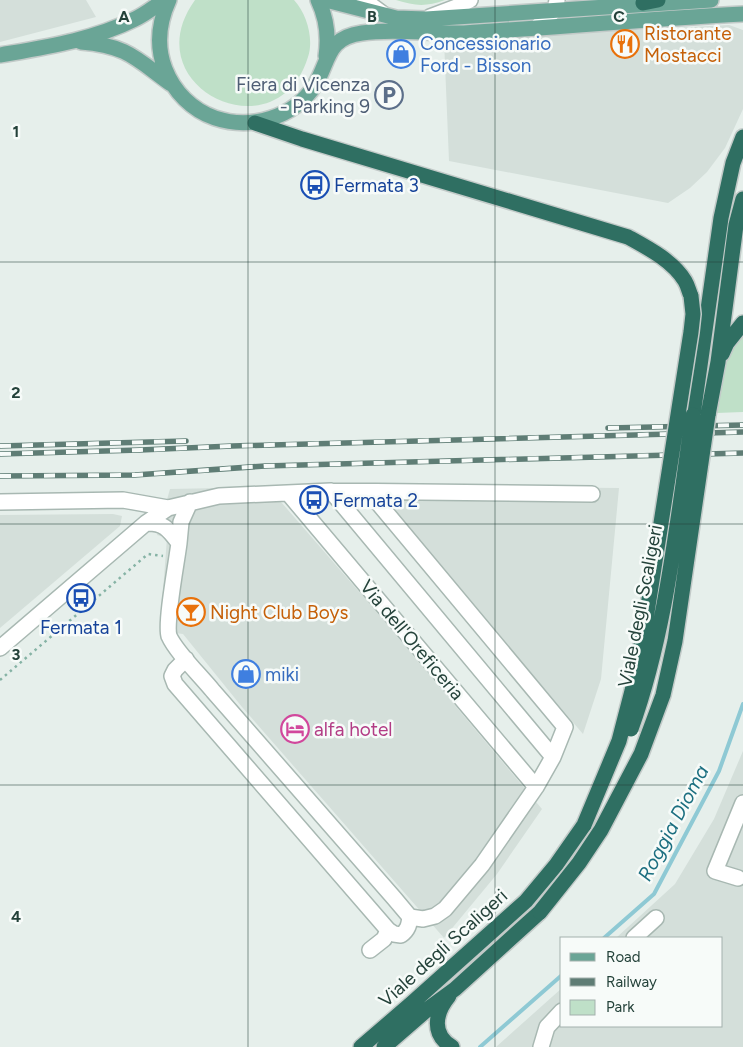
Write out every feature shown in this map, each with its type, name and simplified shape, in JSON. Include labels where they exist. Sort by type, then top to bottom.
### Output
[{"type":"highway","points":[[643,3],[658,0]]},
{"type":"highway","points":[[255,123],[302,140],[628,238],[655,251],[685,281],[691,296],[693,314],[691,332],[632,691],[619,741],[584,824]]},
{"type":"highway","name":"Viale degli Scaligeri","points":[[360,1047],[526,901],[556,865],[584,824],[601,797],[625,748],[643,696],[658,639],[721,218],[733,163],[743,137]]},
{"type":"highway","name":"Viale degli Scaligeri","points":[[384,1047],[429,1008],[455,989],[540,912],[601,830],[641,754],[663,694],[675,641],[708,415],[718,362],[736,225],[743,199]]},
{"type":"highway","points":[[718,362],[727,343],[743,323]]},
{"type":"highway","points":[[452,1047],[437,1032],[436,1022],[442,1005],[455,989]]},
{"type":"main road","points":[[0,55],[74,42],[136,19],[165,0]]},
{"type":"main road","points":[[169,0],[163,14],[159,32],[160,51],[165,69],[174,86],[183,98],[209,116],[239,123],[255,123],[269,120],[295,106],[315,84],[332,47],[347,37],[362,33],[443,34],[743,14]]},
{"type":"main road","points":[[318,0],[324,12],[328,28],[325,60]]},
{"type":"main road","points":[[326,0],[396,18],[426,19],[556,5],[711,0]]},
{"type":"main road","points":[[74,42],[105,45],[126,51],[174,86]]},
{"type":"street","points":[[364,0],[386,16]]},
{"type":"street","points":[[426,19],[470,0]]},
{"type":"street","points":[[536,28],[556,5]]},
{"type":"street","points":[[0,648],[146,523],[168,508],[190,502],[219,496],[332,491],[592,494]]},
{"type":"street","name":"Via dell'Oreficeria","points":[[332,491],[553,757]]},
{"type":"street","points":[[190,502],[181,522],[169,616],[168,634],[174,645],[410,916],[423,919],[435,916],[445,910],[482,864],[536,787],[553,757],[566,726],[369,492]]},
{"type":"street","name":"Via dell'Oreficeria","points":[[288,493],[536,787]]},
{"type":"street","points":[[0,502],[123,500],[168,508]]},
{"type":"street","points":[[146,523],[156,522],[163,525],[178,550]]},
{"type":"street","points":[[186,659],[172,676],[175,684],[388,930],[394,934],[402,935],[409,927],[410,916]]},
{"type":"street","points":[[273,797],[292,781]]},
{"type":"street","points":[[741,874],[715,871],[743,803]]},
{"type":"street","points":[[635,937],[656,918]]},
{"type":"street","points":[[370,950],[384,939],[388,930]]},
{"type":"street","points":[[541,1047],[547,1027],[560,1014]]},
{"type":"path","points":[[0,680],[148,554],[178,550]]},
{"type":"shaded area","points":[[0,0],[86,0],[96,17],[0,42]]},
{"type":"shaded area","points":[[729,25],[743,30],[743,109],[725,148],[707,172],[690,188],[668,203],[449,161],[444,40]]},
{"type":"shaded area","points":[[371,486],[619,488],[601,679],[583,734]]},
{"type":"shaded area","points":[[268,487],[368,602],[542,809],[497,874],[444,938],[242,707],[183,634],[160,631],[167,538],[157,535],[170,489]]},
{"type":"shaded area","points":[[113,514],[122,516],[120,526],[0,628],[0,515]]},
{"type":"shaded area","points":[[743,751],[743,1047],[496,1047],[560,990],[560,1027],[723,1027],[723,937],[617,937],[675,884],[714,819]]},
{"type":"green space","points":[[195,0],[294,0],[306,19],[310,35],[310,50],[292,87],[268,103],[242,106],[216,99],[195,83],[182,60],[180,32]]},
{"type":"green space","points":[[396,0],[445,0],[421,5]]},
{"type":"green space","points":[[743,324],[743,412],[716,413],[724,362]]},
{"type":"waterway","name":"Roggia Dioma","points":[[605,937],[654,894],[719,771],[743,704]]},
{"type":"waterway","name":"Roggia Dioma","points":[[480,1047],[560,977]]},
{"type":"railway","points":[[608,428],[743,425]]},
{"type":"railway","points":[[0,454],[743,432]]},
{"type":"railway","points":[[0,446],[186,441]]},
{"type":"railway","points":[[0,476],[135,475],[265,466],[743,453]]},
{"type":"place","name":"Ristorante Mostacci","points":[[625,44]]},
{"type":"place","name":"Concessionario Ford - Bisson","points":[[401,54]]},
{"type":"place","name":"Fiera di Vicenza - Parking 9","points":[[389,95]]},
{"type":"place","name":"Fermata 3","points":[[315,185]]},
{"type":"place","name":"Fermata 2","points":[[314,500]]},
{"type":"place","name":"Fermata 1","points":[[81,598]]},
{"type":"place","name":"Night Club Boys","points":[[191,612]]},
{"type":"place","name":"miki","points":[[246,674]]},
{"type":"place","name":"alfa hotel","points":[[295,729]]}]
